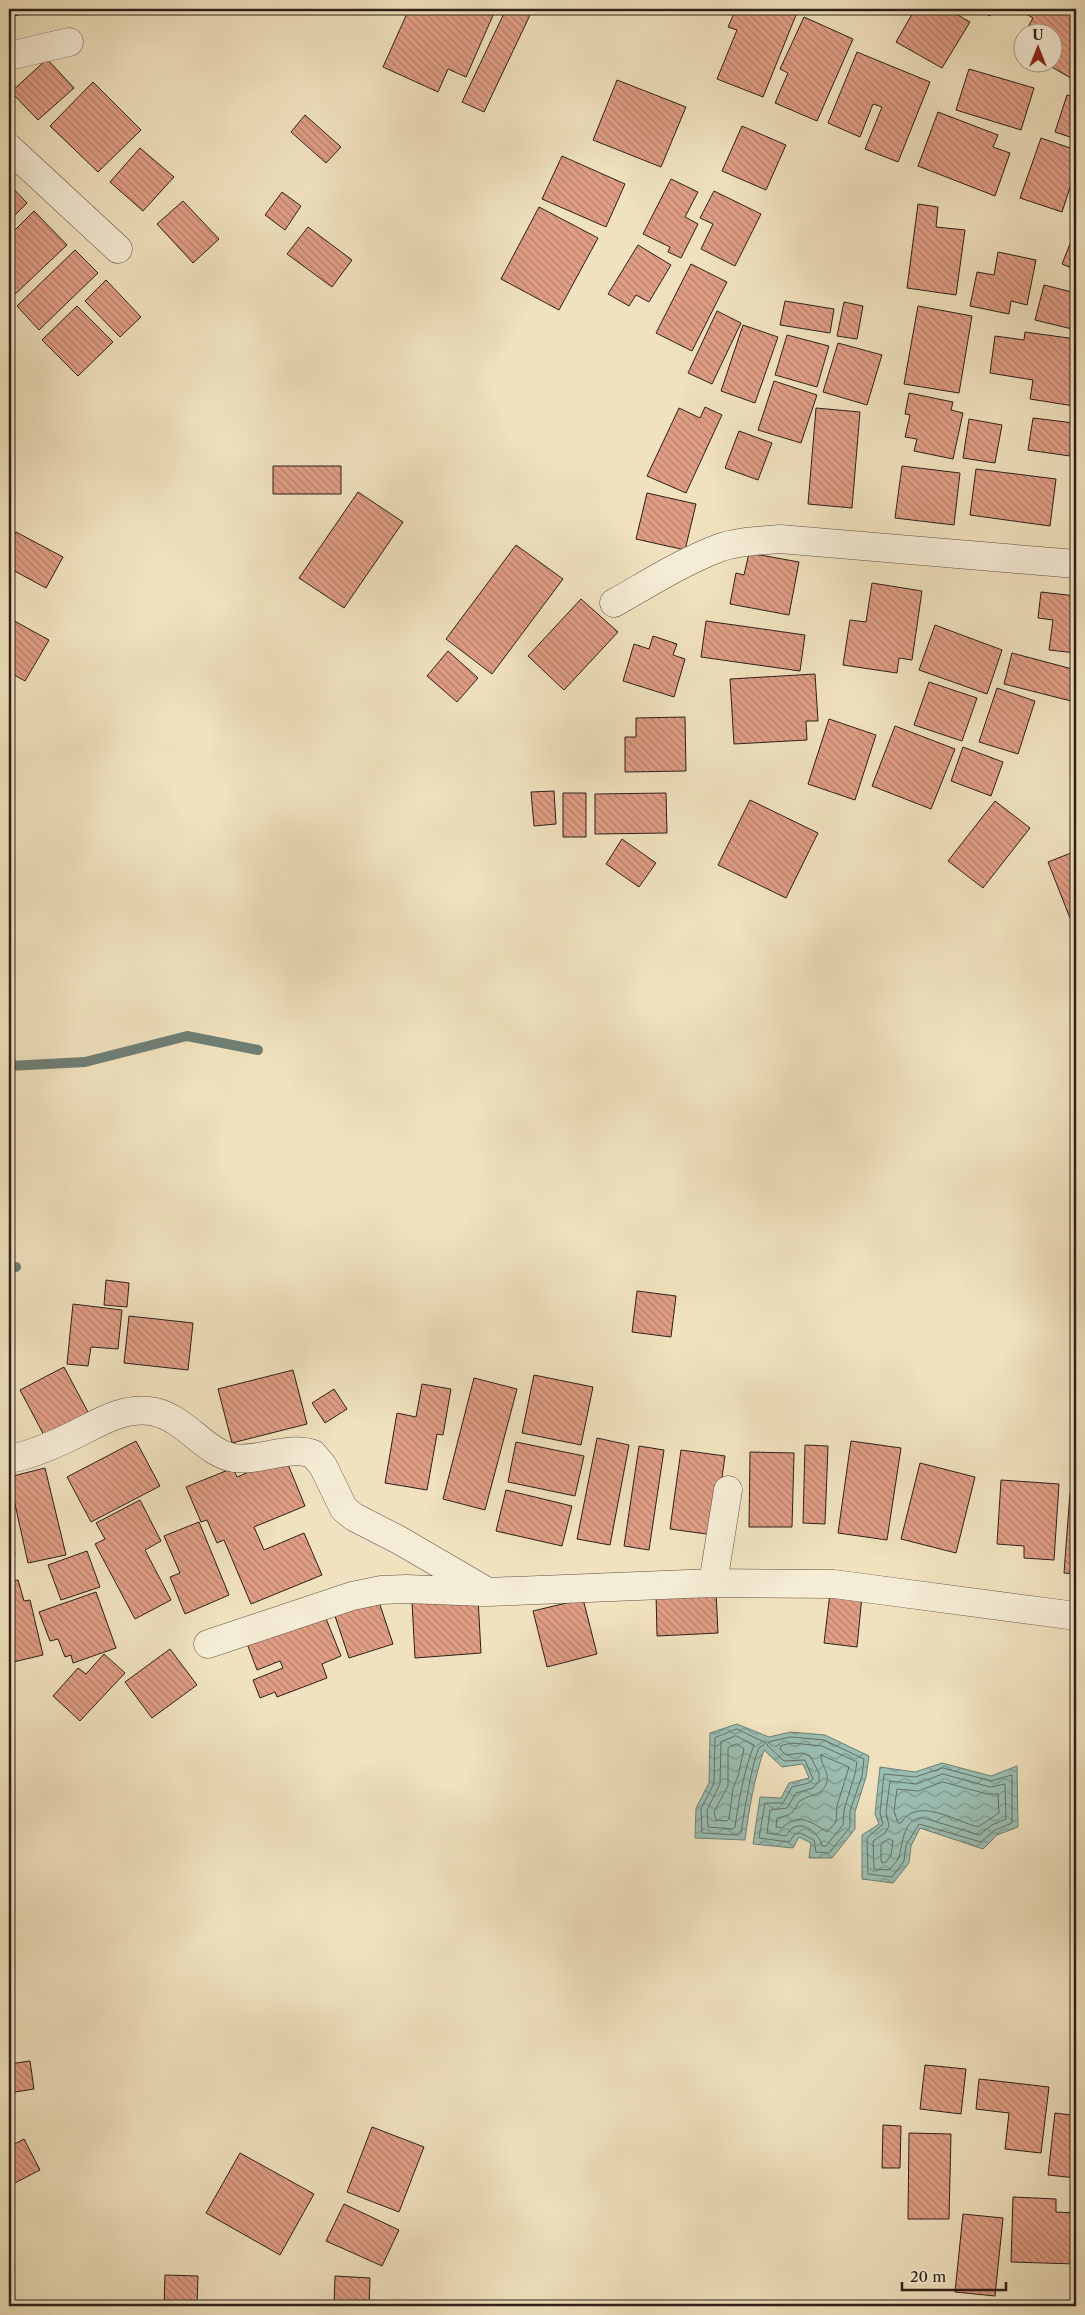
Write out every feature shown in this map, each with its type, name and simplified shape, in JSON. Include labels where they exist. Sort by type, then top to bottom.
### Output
[{"type":"street","points":[[9,56],[69,42]]},
{"type":"street","points":[[9,148],[118,249]]},
{"type":"street","points":[[614,603],[684,564],[720,548],[742,542],[780,539],[1076,564]]},
{"type":"street","points":[[9,1460],[61,1441],[118,1414],[134,1411],[154,1412],[172,1418],[220,1453],[234,1458],[307,1452],[318,1459],[344,1509],[354,1517],[399,1540],[488,1592]]},
{"type":"street","points":[[713,1582],[728,1490]]},
{"type":"street","points":[[208,1644],[352,1596],[382,1590],[406,1589],[488,1592],[713,1582],[834,1584],[1076,1616]]},
{"type":"water","points":[[737,1724],[769,1737],[791,1732],[825,1735],[869,1756],[866,1777],[855,1812],[855,1829],[832,1858],[809,1858],[811,1843],[799,1837],[793,1848],[753,1844],[760,1797],[781,1798],[789,1783],[809,1778],[803,1764],[782,1767],[764,1750],[752,1794],[745,1840],[695,1838],[696,1808],[709,1783],[710,1733]]},
{"type":"water","points":[[942,1763],[991,1776],[1017,1766],[1018,1827],[997,1835],[983,1849],[920,1828],[911,1846],[909,1863],[893,1883],[862,1879],[862,1835],[879,1824],[875,1814],[880,1767],[915,1772]]},
{"type":"building","points":[[9,9],[40,9],[40,10],[9,17]]},
{"type":"building","points":[[409,9],[484,9],[494,13],[466,77],[448,69],[438,92],[383,67]]},
{"type":"building","points":[[506,9],[521,9],[531,13],[484,112],[462,102]]},
{"type":"building","points":[[736,9],[798,10],[763,97],[717,79],[737,30],[728,27]]},
{"type":"building","points":[[915,9],[947,9],[970,22],[942,68],[896,42]]},
{"type":"building","points":[[977,9],[993,9],[990,16]]},
{"type":"building","points":[[1027,9],[1076,9],[1076,81],[1060,72],[1062,72],[1062,22],[1031,22],[1033,18],[1024,13]]},
{"type":"building","points":[[804,17],[853,39],[817,121],[775,103],[788,73],[780,69]]},
{"type":"building","points":[[857,52],[930,82],[898,162],[865,149],[882,107],[873,104],[860,137],[828,123]]},
{"type":"building","points":[[47,59],[74,88],[38,120],[11,92]]},
{"type":"building","points":[[969,69],[1034,88],[1021,130],[956,110]]},
{"type":"building","points":[[617,80],[686,107],[661,167],[593,140]]},
{"type":"building","points":[[93,82],[141,130],[98,172],[50,126]]},
{"type":"building","points":[[1067,95],[1076,98],[1076,139],[1055,132]]},
{"type":"building","points":[[938,112],[998,135],[993,147],[1010,153],[995,196],[918,166]]},
{"type":"building","points":[[305,115],[341,147],[326,163],[291,132]]},
{"type":"building","points":[[742,126],[786,145],[766,190],[722,171]]},
{"type":"building","points":[[1041,138],[1076,150],[1076,169],[1062,212],[1020,198]]},
{"type":"building","points":[[140,148],[174,177],[143,211],[110,182]]},
{"type":"building","points":[[562,156],[625,184],[606,227],[542,199]]},
{"type":"building","points":[[671,179],[698,192],[685,217],[698,224],[681,258],[668,252],[670,247],[643,234]]},
{"type":"building","points":[[9,184],[27,203],[9,221]]},
{"type":"building","points":[[714,191],[761,214],[735,266],[701,249],[713,224],[700,218]]},
{"type":"building","points":[[282,192],[301,206],[285,230],[265,215]]},
{"type":"building","points":[[183,201],[219,239],[193,263],[157,224]]},
{"type":"building","points":[[918,204],[938,207],[936,227],[965,230],[956,295],[907,288]]},
{"type":"building","points":[[539,207],[598,238],[559,310],[501,279]]},
{"type":"building","points":[[34,211],[67,245],[10,299],[9,236]]},
{"type":"building","points":[[308,227],[352,260],[332,287],[287,254]]},
{"type":"building","points":[[1076,229],[1076,270],[1062,264]]},
{"type":"building","points":[[638,245],[671,265],[649,302],[636,295],[629,306],[608,294]]},
{"type":"building","points":[[75,250],[98,273],[39,330],[17,306]]},
{"type":"building","points":[[998,252],[1036,260],[1027,305],[1011,301],[1009,314],[970,306],[977,272],[994,275]]},
{"type":"building","points":[[691,264],[727,282],[692,351],[656,333]]},
{"type":"building","points":[[106,280],[141,317],[120,337],[85,301]]},
{"type":"building","points":[[1044,285],[1076,293],[1076,330],[1035,320]]},
{"type":"building","points":[[785,301],[834,309],[830,333],[780,325]]},
{"type":"building","points":[[844,302],[863,306],[857,339],[837,336]]},
{"type":"building","points":[[77,306],[113,342],[78,376],[42,340]]},
{"type":"building","points":[[918,306],[972,316],[959,393],[904,384]]},
{"type":"building","points":[[717,311],[741,323],[712,384],[688,373]]},
{"type":"building","points":[[743,325],[778,337],[755,403],[721,391]]},
{"type":"building","points":[[1025,332],[1076,339],[1074,406],[1030,399],[1033,380],[990,373],[995,336],[1024,340]]},
{"type":"building","points":[[787,335],[829,346],[817,387],[775,375]]},
{"type":"building","points":[[838,343],[882,355],[867,405],[823,392]]},
{"type":"building","points":[[774,381],[817,395],[801,443],[758,430]]},
{"type":"building","points":[[909,393],[953,402],[951,410],[963,413],[953,459],[914,451],[917,439],[905,437],[910,415],[905,414]]},
{"type":"building","points":[[705,407],[722,415],[686,493],[647,476],[679,408],[700,418]]},
{"type":"building","points":[[816,408],[860,412],[852,508],[808,504]]},
{"type":"building","points":[[1033,418],[1074,423],[1070,456],[1028,450]]},
{"type":"building","points":[[969,419],[1002,425],[995,463],[963,458]]},
{"type":"building","points":[[739,431],[772,443],[758,480],[725,468]]},
{"type":"building","points":[[273,466],[341,466],[341,494],[273,494]]},
{"type":"building","points":[[902,466],[960,473],[954,525],[895,518]]},
{"type":"building","points":[[976,469],[1056,479],[1050,526],[970,515]]},
{"type":"building","points":[[358,492],[403,522],[344,608],[299,578]]},
{"type":"building","points":[[647,493],[696,504],[685,550],[636,539]]},
{"type":"building","points":[[16,532],[63,557],[46,588],[9,568],[9,546]]},
{"type":"building","points":[[516,545],[563,579],[492,674],[446,639]]},
{"type":"building","points":[[749,553],[799,562],[789,615],[730,604],[736,573],[744,575]]},
{"type":"building","points":[[872,583],[922,591],[912,660],[899,658],[897,673],[843,665],[850,620],[866,622]]},
{"type":"building","points":[[1041,592],[1076,596],[1076,653],[1049,650],[1053,620],[1038,618]]},
{"type":"building","points":[[581,599],[618,632],[564,690],[528,656]]},
{"type":"building","points":[[9,618],[49,640],[25,681],[9,672]]},
{"type":"building","points":[[706,621],[805,635],[800,671],[701,657]]},
{"type":"building","points":[[935,625],[1002,650],[987,694],[919,670]]},
{"type":"building","points":[[653,636],[677,644],[673,655],[685,659],[674,697],[623,681],[634,644],[649,649]]},
{"type":"building","points":[[448,651],[478,678],[457,702],[427,676]]},
{"type":"building","points":[[1012,653],[1076,670],[1075,702],[1004,684]]},
{"type":"building","points":[[815,674],[818,721],[806,721],[807,740],[734,744],[730,679]]},
{"type":"building","points":[[929,682],[977,698],[962,741],[914,725]]},
{"type":"building","points":[[997,688],[1035,701],[1018,754],[979,742]]},
{"type":"building","points":[[685,717],[686,771],[625,772],[625,737],[636,737],[636,718]]},
{"type":"building","points":[[829,719],[876,735],[855,800],[808,784]]},
{"type":"building","points":[[895,726],[955,749],[931,809],[872,786]]},
{"type":"building","points":[[963,747],[1003,762],[991,796],[951,781]]},
{"type":"building","points":[[554,791],[556,824],[534,826],[531,792]]},
{"type":"building","points":[[563,793],[586,793],[586,837],[563,837]]},
{"type":"building","points":[[666,793],[667,833],[595,834],[595,794]]},
{"type":"building","points":[[750,800],[818,833],[786,898],[718,865]]},
{"type":"building","points":[[995,801],[1030,828],[983,888],[948,861]]},
{"type":"building","points":[[622,839],[656,863],[639,887],[606,864]]},
{"type":"building","points":[[1076,851],[1076,916],[1070,918],[1048,862]]},
{"type":"building","points":[[106,1280],[129,1283],[127,1307],[104,1305]]},
{"type":"building","points":[[637,1291],[676,1296],[671,1337],[632,1332]]},
{"type":"building","points":[[73,1304],[122,1310],[118,1349],[91,1347],[88,1366],[67,1364]]},
{"type":"building","points":[[129,1316],[193,1323],[188,1370],[124,1363]]},
{"type":"building","points":[[64,1367],[89,1414],[47,1441],[20,1390]]},
{"type":"building","points":[[293,1370],[307,1424],[232,1443],[218,1389]]},
{"type":"building","points":[[534,1375],[593,1387],[581,1445],[522,1433]]},
{"type":"building","points":[[474,1378],[517,1389],[485,1510],[443,1499]]},
{"type":"building","points":[[422,1384],[451,1389],[443,1435],[437,1434],[427,1490],[385,1483],[397,1413],[416,1417]]},
{"type":"building","points":[[334,1389],[347,1409],[325,1423],[312,1403]]},
{"type":"building","points":[[597,1438],[629,1445],[610,1545],[577,1539]]},
{"type":"building","points":[[136,1441],[160,1486],[91,1522],[67,1477]]},
{"type":"building","points":[[851,1441],[901,1448],[887,1540],[838,1533]]},
{"type":"building","points":[[516,1442],[584,1456],[575,1496],[508,1482]]},
{"type":"building","points":[[805,1445],[828,1446],[825,1524],[803,1523]]},
{"type":"building","points":[[639,1446],[664,1450],[649,1550],[624,1546]]},
{"type":"building","points":[[681,1450],[725,1456],[714,1535],[670,1529]]},
{"type":"building","points":[[750,1452],[794,1453],[792,1527],[749,1527]]},
{"type":"building","points":[[285,1457],[305,1506],[254,1527],[264,1550],[304,1533],[322,1575],[251,1604],[224,1540],[217,1543],[207,1520],[201,1522],[186,1487],[233,1468],[237,1477]]},
{"type":"building","points":[[920,1463],[975,1477],[956,1553],[901,1539]]},
{"type":"building","points":[[45,1468],[66,1555],[28,1563],[9,1477]]},
{"type":"building","points":[[1001,1480],[1059,1484],[1054,1560],[1024,1558],[1024,1546],[997,1544]]},
{"type":"building","points":[[506,1490],[572,1506],[562,1546],[496,1531]]},
{"type":"building","points":[[1070,1493],[1076,1493],[1076,1574],[1064,1573]]},
{"type":"building","points":[[140,1500],[161,1541],[145,1550],[171,1600],[135,1619],[95,1544],[105,1539],[96,1523]]},
{"type":"building","points":[[199,1522],[229,1595],[185,1614],[170,1577],[180,1573],[164,1536]]},
{"type":"building","points":[[9,1528],[15,1554],[9,1555]]},
{"type":"building","points":[[87,1551],[100,1587],[61,1600],[48,1565]]},
{"type":"building","points":[[18,1580],[24,1601],[30,1600],[43,1655],[9,1663],[9,1582]]},
{"type":"building","points":[[716,1591],[718,1633],[657,1636],[656,1593]]},
{"type":"building","points":[[96,1592],[116,1648],[73,1663],[71,1655],[65,1657],[58,1639],[50,1641],[39,1612]]},
{"type":"building","points":[[830,1593],[862,1596],[857,1647],[824,1643]]},
{"type":"building","points":[[377,1596],[393,1644],[349,1658],[333,1610]]},
{"type":"building","points":[[478,1598],[481,1653],[415,1658],[412,1602]]},
{"type":"building","points":[[583,1599],[597,1654],[547,1667],[533,1611]]},
{"type":"building","points":[[323,1611],[341,1656],[322,1664],[327,1678],[277,1697],[275,1692],[260,1698],[253,1680],[283,1668],[280,1661],[257,1670],[246,1641]]},
{"type":"building","points":[[170,1649],[197,1685],[152,1718],[125,1682]]},
{"type":"building","points":[[104,1654],[125,1673],[80,1721],[53,1696],[78,1668],[86,1674]]},
{"type":"building","points":[[30,2061],[34,2089],[9,2093],[9,2064]]},
{"type":"building","points":[[925,2065],[966,2069],[961,2114],[920,2109]]},
{"type":"building","points":[[979,2079],[1049,2087],[1041,2153],[1005,2149],[1009,2113],[976,2109]]},
{"type":"building","points":[[1073,2101],[1076,2102],[1076,2178],[1048,2175],[1055,2113],[1071,2115]]},
{"type":"building","points":[[883,2125],[901,2126],[900,2168],[882,2168]]},
{"type":"building","points":[[372,2127],[424,2147],[399,2212],[347,2192]]},
{"type":"building","points":[[909,2133],[951,2134],[949,2219],[908,2219]]},
{"type":"building","points":[[24,2139],[40,2170],[9,2186],[9,2147]]},
{"type":"building","points":[[240,2153],[314,2194],[280,2255],[206,2213]]},
{"type":"building","points":[[1013,2197],[1056,2199],[1056,2212],[1076,2213],[1076,2264],[1011,2262]]},
{"type":"building","points":[[344,2204],[399,2230],[382,2266],[326,2241]]},
{"type":"building","points":[[963,2214],[1003,2218],[995,2296],[955,2292]]},
{"type":"building","points":[[165,2275],[198,2276],[197,2306],[164,2306]]},
{"type":"building","points":[[335,2276],[370,2278],[369,2306],[334,2306]]},
{"type":"building","points":[[9,2294],[15,2295],[13,2306],[9,2306]]},
{"type":"building","points":[[873,2303],[873,2306],[849,2306]]},
{"type":"waterway","points":[[9,1066],[85,1062],[187,1036],[258,1050]]},
{"type":"waterway","points":[[9,1270],[16,1267]]}]
